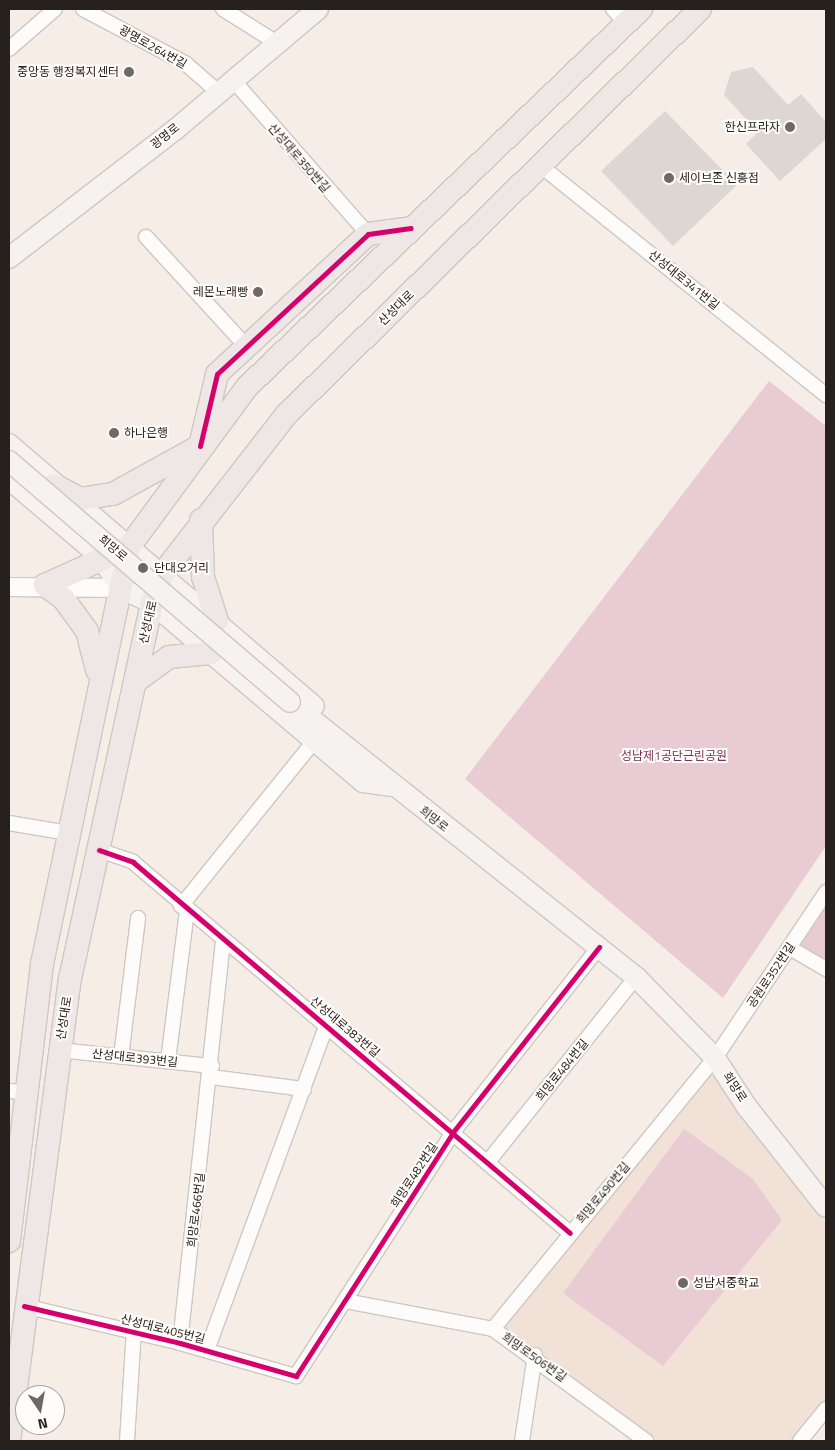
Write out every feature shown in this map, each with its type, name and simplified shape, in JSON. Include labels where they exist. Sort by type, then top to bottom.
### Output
[{"type":"main road","name":"광명로","points":[[9,258],[225,86],[318,9]]},
{"type":"main road","name":"산성대로","points":[[9,1441],[24,1306],[59,1050],[99,850],[152,603],[163,573],[201,520],[287,414],[700,9]]},
{"type":"main road","points":[[9,1241],[18,1092],[68,833],[129,547],[200,446],[248,387],[627,13]]},
{"type":"main road","points":[[54,485],[80,499],[113,494],[200,446],[217,374],[368,234],[411,228]]},
{"type":"main road","points":[[9,444],[54,485],[163,573],[375,760],[392,786]]},
{"type":"main road","name":"희망로","points":[[9,461],[290,702],[392,786],[636,978],[715,1058],[747,1107],[826,1207]]},
{"type":"main road","points":[[9,479],[101,558],[120,588],[152,603],[363,782],[392,786]]},
{"type":"main road","points":[[201,520],[203,577],[217,621]]},
{"type":"main road","points":[[99,681],[87,631],[64,599],[45,585],[101,558],[129,547]]},
{"type":"main road","points":[[135,682],[169,657],[211,653]]},
{"type":"street","points":[[9,49],[55,9]]},
{"type":"street","name":"광명로264번길","points":[[83,9],[225,86]]},
{"type":"street","points":[[223,9],[277,43]]},
{"type":"street","name":"산성대로350번길","points":[[225,86],[368,234]]},
{"type":"street","name":"산성대로341번길","points":[[541,166],[826,395]]},
{"type":"street","points":[[146,237],[246,346]]},
{"type":"street","points":[[9,587],[45,585],[120,588]]},
{"type":"street","points":[[168,1062],[184,908],[314,741]]},
{"type":"street","points":[[9,823],[68,833]]},
{"type":"street","name":"산성대로383번길","points":[[99,850],[133,862],[223,943],[327,1024],[570,1233]]},
{"type":"street","name":"공원로352번길","points":[[715,1058],[826,892]]},
{"type":"street","points":[[121,1056],[138,918]]},
{"type":"street","name":"희망로466번길","points":[[180,1343],[211,1072],[223,943]]},
{"type":"street","name":"희망로482번길","points":[[296,1376],[453,1132],[599,947]]},
{"type":"street","points":[[790,948],[826,969]]},
{"type":"street","name":"희망로484번길","points":[[487,1162],[636,978]]},
{"type":"street","name":"산성대로383번길","points":[[271,1178],[327,1024]]},
{"type":"street","name":"산성대로393번길","points":[[59,1050],[168,1062],[211,1072]]},
{"type":"street","name":"희망로490번길","points":[[493,1329],[715,1058]]},
{"type":"street","points":[[211,1072],[304,1089]]},
{"type":"street","name":"산성대로405번길","points":[[207,1350],[271,1178]]},
{"type":"street","name":"희망로506번길","points":[[345,1301],[493,1329],[535,1355],[646,1441]]},
{"type":"street","name":"산성대로405번길","points":[[24,1306],[134,1331],[296,1376]]},
{"type":"street","points":[[127,1441],[134,1331]]},
{"type":"street","points":[[522,1441],[535,1355]]},
{"type":"street","points":[[800,1441],[826,1409]]},
{"type":"shaded area","name":"성남서중학교","points":[[708,1072],[747,1107],[826,1223],[826,1407],[798,1441],[646,1441],[504,1327]]},
{"type":"green space","name":"성남제1공단근린공원","points":[[769,381],[826,426],[826,846],[723,998],[465,779]]},
{"type":"green space","points":[[826,902],[826,964],[797,946]]},
{"type":"green space","points":[[684,1129],[752,1178],[782,1220],[663,1366],[563,1293]]},
{"type":"building","name":"한신프라자","points":[[753,67],[788,105],[801,94],[826,122],[826,139],[780,181],[746,144],[758,132],[724,95],[731,72]]},
{"type":"building","name":"세이브존 신흥점","points":[[665,111],[737,185],[673,246],[601,171]]},
{"type":"cycle path","points":[[200,446],[217,374],[368,234],[411,228]]},
{"type":"cycle path","points":[[99,850],[133,862],[570,1233]]},
{"type":"cycle path","points":[[24,1306],[180,1343],[296,1376],[453,1132],[599,947]]},
{"type":"place","name":"중앙동 행정복지센터","points":[[129,72]]},
{"type":"place","name":"한신프라자","points":[[790,127]]},
{"type":"place","name":"세이브존 신흥점","points":[[669,178]]},
{"type":"place","name":"레몬노래빵","points":[[258,292]]},
{"type":"place","name":"하나은행","points":[[114,433]]},
{"type":"place","name":"단대오거리","points":[[143,568]]},
{"type":"place","name":"성남서중학교","points":[[683,1283]]}]
